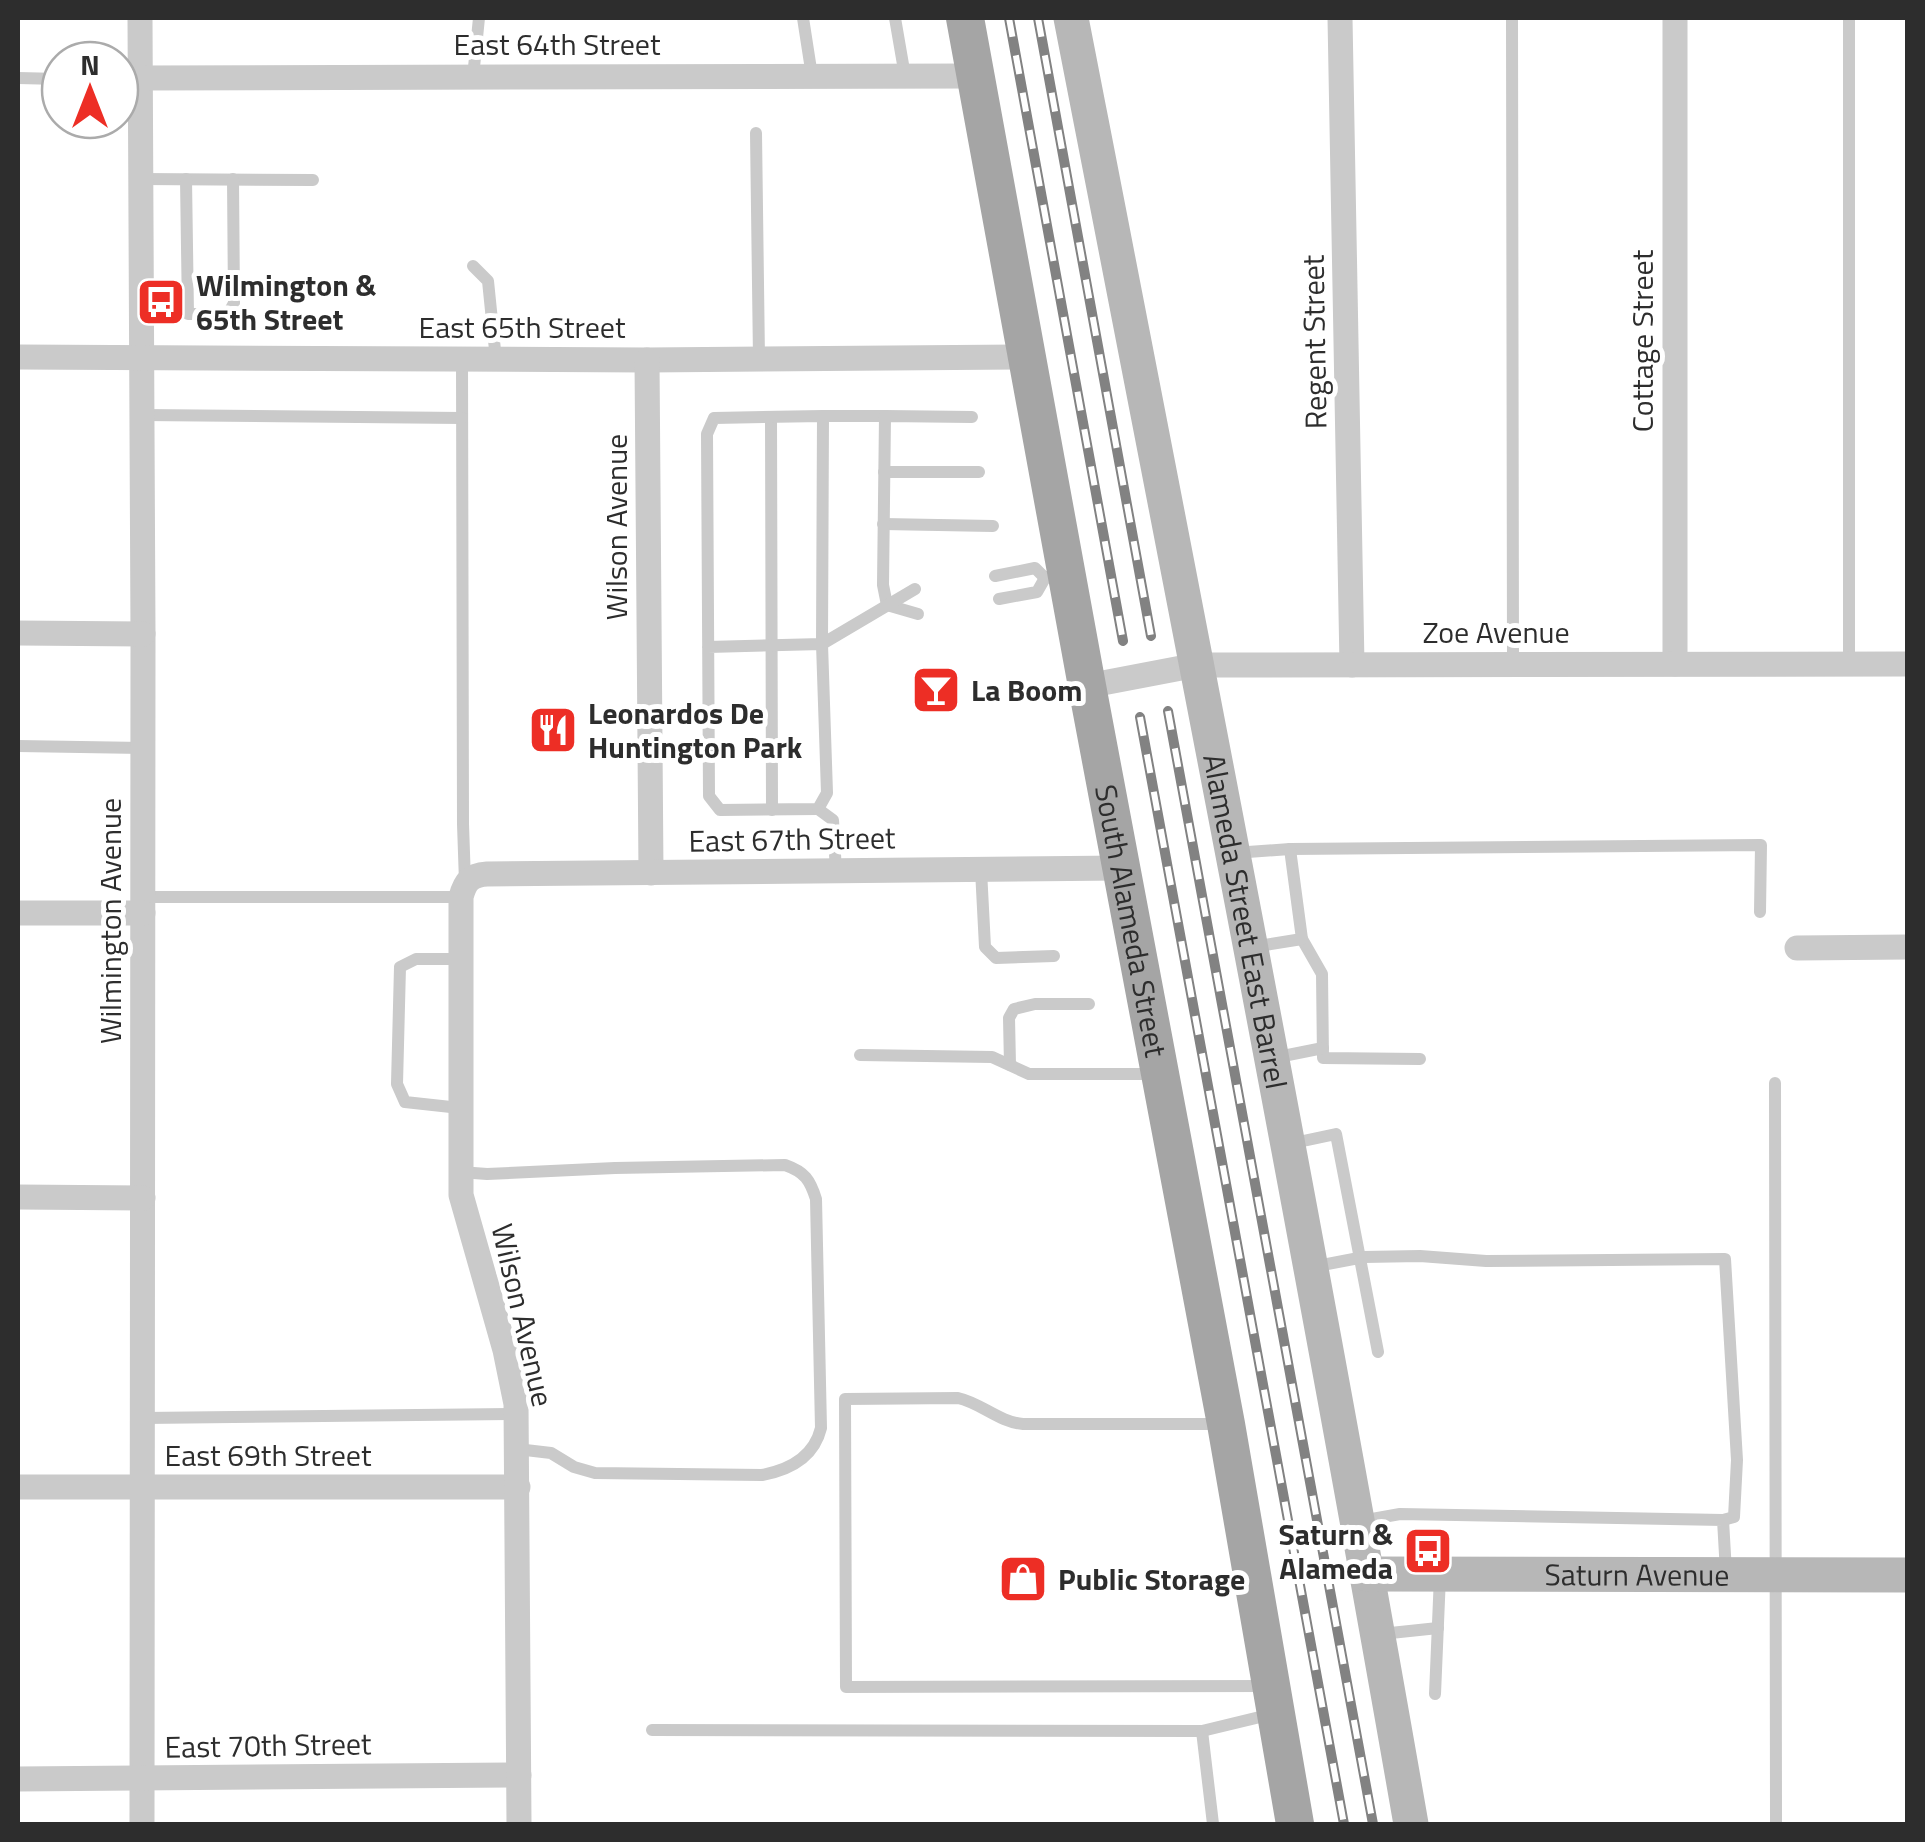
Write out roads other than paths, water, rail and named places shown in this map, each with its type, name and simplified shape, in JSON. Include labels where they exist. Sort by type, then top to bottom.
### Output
[{"type":"main road","name":"South Alameda Street","points":[[965,18],[1026,357],[1046,578],[1086,686],[1226,1424],[1295,1824]]},
{"type":"street","name":"Alameda Street East Barrel","points":[[1071,18],[1197,665],[1411,1824]]},
{"type":"street","name":"Regent Street","points":[[1340,18],[1352,665]]},
{"type":"street","name":"Cottage Street","points":[[1674,664],[1675,18]]},
{"type":"street","name":"East 64th Street","points":[[140,78],[974,76]]},
{"type":"street","name":"Wilmington Avenue","points":[[139,140],[143,634],[142,1824]]},
{"type":"street","name":"East 65th Street","points":[[18,356],[462,360],[1026,357]]},
{"type":"street","name":"Wilson Avenue","points":[[647,360],[651,873]]},
{"type":"street","points":[[18,633],[143,634]]},
{"type":"street","name":"Zoe Avenue","points":[[1086,686],[1197,665],[1903,661]]},
{"type":"street","name":"East 67th Street","points":[[463,890],[476,874],[1122,868]]},
{"type":"street","name":"Wilson Avenue","points":[[463,890],[461,1195],[505,1350],[516,1414],[519,1824]]},
{"type":"street","points":[[18,912],[143,905]]},
{"type":"street","points":[[1797,948],[1908,948]]},
{"type":"street","points":[[18,1198],[143,1198]]},
{"type":"street","name":"East 69th Street","points":[[18,1487],[518,1487]]},
{"type":"street","name":"Saturn Avenue","points":[[1367,1574],[1908,1575]]},
{"type":"street","name":"East 70th Street","points":[[18,1779],[519,1774]]},
{"type":"lane","points":[[473,77],[480,18]]},
{"type":"lane","points":[[802,18],[812,76]]},
{"type":"lane","points":[[895,18],[905,76]]},
{"type":"lane","points":[[1512,18],[1513,664]]},
{"type":"lane","points":[[1849,18],[1849,664]]},
{"type":"lane","points":[[756,134],[759,359]]},
{"type":"lane","points":[[141,179],[313,180]]},
{"type":"lane","points":[[186,179],[188,314],[228,314],[234,303],[233,179]]},
{"type":"lane","points":[[474,266],[488,281],[496,360]]},
{"type":"lane","points":[[143,905],[463,890],[462,360]]},
{"type":"lane","points":[[142,415],[462,418]]},
{"type":"lane","points":[[818,809],[827,793],[822,644],[823,416]]},
{"type":"lane","points":[[885,416],[883,584],[887,604]]},
{"type":"lane","points":[[771,417],[772,810]]},
{"type":"lane","points":[[836,872],[833,820],[818,809],[720,810],[709,796],[706,434],[714,418],[972,417]]},
{"type":"lane","points":[[884,472],[980,472]]},
{"type":"lane","points":[[883,524],[992,526]]},
{"type":"lane","points":[[995,576],[1046,578]]},
{"type":"lane","points":[[999,599],[1046,578]]},
{"type":"lane","points":[[708,647],[822,644],[915,589]]},
{"type":"lane","points":[[887,604],[918,614]]},
{"type":"lane","points":[[18,746],[143,748]]},
{"type":"lane","points":[[1232,853],[1290,849],[1761,845],[1760,912]]},
{"type":"lane","points":[[1290,849],[1302,940],[1322,974],[1323,1058],[1420,1059]]},
{"type":"lane","points":[[981,870],[985,947],[996,958],[1054,956]]},
{"type":"lane","points":[[1250,948],[1302,940]]},
{"type":"lane","points":[[460,959],[416,959],[400,968],[397,1084],[405,1102],[460,1108]]},
{"type":"lane","points":[[1010,1065],[1009,1018],[1014,1010],[1034,1004],[1088,1004]]},
{"type":"lane","points":[[1270,1059],[1323,1048]]},
{"type":"lane","points":[[860,1055],[992,1057],[1029,1074],[1160,1074]]},
{"type":"lane","points":[[1775,1083],[1776,1824]]},
{"type":"lane","points":[[1286,1145],[1336,1134],[1378,1352]]},
{"type":"lane","points":[[460,1172],[785,1165],[800,1170],[810,1181],[816,1199],[821,1428],[818,1441],[807,1454],[785,1471],[762,1475],[595,1473],[574,1467],[551,1453],[518,1449]]},
{"type":"lane","points":[[1310,1267],[1359,1258],[1420,1256],[1486,1260],[1725,1259],[1737,1460],[1734,1518],[1400,1514],[1357,1522]]},
{"type":"lane","points":[[1226,1424],[1023,1424],[958,1398],[846,1399],[846,1687],[1272,1700]]},
{"type":"lane","points":[[144,1418],[516,1414]]},
{"type":"lane","points":[[1723,1520],[1726,1574]]},
{"type":"lane","points":[[1435,1694],[1440,1574]]},
{"type":"lane","points":[[1378,1634],[1438,1628]]},
{"type":"lane","points":[[652,1730],[1202,1731],[1272,1700]]},
{"type":"lane","points":[[1202,1731],[1213,1824]]},
{"type":"railway","points":[[1009,18],[1123,641]]},
{"type":"railway","points":[[1038,18],[1151,636]]},
{"type":"railway","points":[[1168,711],[1373,1824]]},
{"type":"railway","points":[[1140,717],[1344,1824]]},
{"type":"place","name":"Wilmington & 65th Street","points":[[161,302]]},
{"type":"place","name":"La Boom","points":[[936,690]]},
{"type":"place","name":"Leonardos De Huntington Park","points":[[553,730]]},
{"type":"place","name":"Saturn & Alameda","points":[[1428,1551]]},
{"type":"place","name":"Public Storage","points":[[1023,1579]]}]
